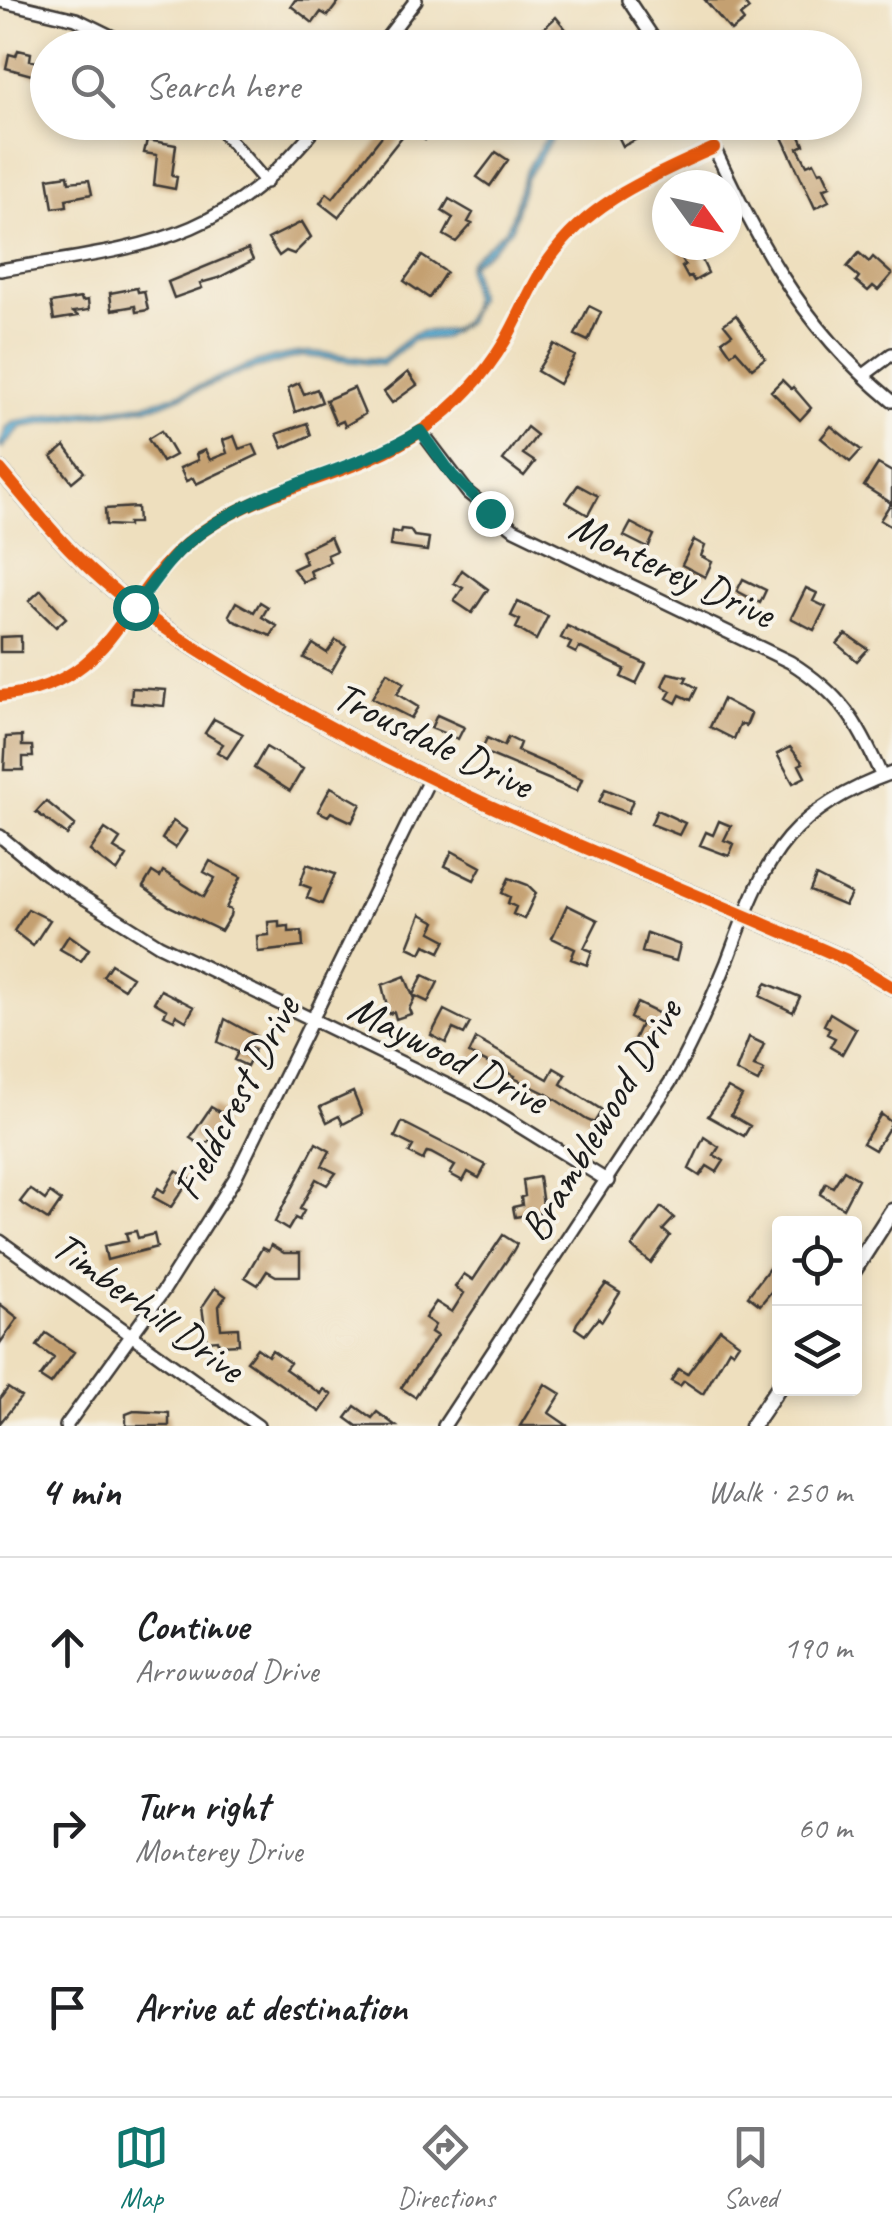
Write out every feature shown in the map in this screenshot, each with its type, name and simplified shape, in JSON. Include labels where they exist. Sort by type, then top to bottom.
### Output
[{"type":"street","points":[[392,30],[416,0]]},
{"type":"street","points":[[628,0],[648,30]]},
{"type":"street","points":[[0,1],[76,19],[98,30]]},
{"type":"street","points":[[230,140],[266,182]]},
{"type":"street","points":[[0,270],[164,240],[217,218],[266,182],[304,140]]},
{"type":"street","points":[[710,140],[757,238],[782,279],[810,317],[864,375],[889,394]]},
{"type":"street","points":[[0,696],[42,687],[78,669],[112,638],[182,548],[213,524],[376,455],[421,431],[454,405],[484,372],[543,268],[576,228],[626,191],[714,148]]},
{"type":"street","points":[[864,375],[892,354]]},
{"type":"street","name":"Monterey Drive","points":[[421,431],[468,494],[514,529],[790,662],[820,682],[856,722],[887,775]]},
{"type":"street","name":"Trousdale Drive","points":[[0,470],[55,534],[135,607],[188,644],[325,726],[430,780],[847,960],[892,986]]},
{"type":"street","name":"Bramblewood Drive","points":[[444,1426],[608,1181],[687,1053],[745,915],[767,869],[788,838],[823,807],[887,775]]},
{"type":"street","name":"Fieldcrest Drive","points":[[66,1426],[236,1178],[430,780]]},
{"type":"street","name":"Maywood Drive","points":[[0,836],[46,874],[159,945],[474,1098],[608,1181]]},
{"type":"street","points":[[862,1258],[892,1211]]},
{"type":"street","name":"Timberhill Drive","points":[[0,1240],[258,1426]]},
{"type":"street","points":[[752,1426],[772,1396]]},
{"type":"water","points":[[545,140],[551,140],[526,179],[512,228],[471,264],[477,297],[467,322],[443,338],[413,340],[382,365],[303,356],[285,360],[240,373],[160,405],[21,427],[0,446],[7,427],[15,422],[152,402],[285,355],[316,352],[383,359],[415,334],[453,329],[469,313],[469,263],[508,226],[525,174]]},
{"type":"building","points":[[295,0],[340,0],[328,16],[321,12],[313,23],[291,6]]},
{"type":"building","points":[[705,0],[742,0],[749,9],[740,16],[744,21],[730,30]]},
{"type":"building","points":[[556,17],[566,30],[544,30]]},
{"type":"building","points":[[18,50],[30,53],[30,75],[6,68],[9,54],[16,56]]},
{"type":"building","points":[[147,140],[176,145],[172,176],[177,177],[175,189],[154,185],[157,155],[144,153]]},
{"type":"building","points":[[379,140],[399,140],[338,217],[320,203],[327,193],[333,198]]},
{"type":"building","points":[[783,140],[802,140],[804,145],[798,148],[807,165],[814,162],[830,186],[823,189],[829,201],[815,208]]},
{"type":"building","points":[[496,152],[508,160],[490,186],[477,177]]},
{"type":"building","points":[[68,175],[69,182],[89,180],[92,194],[66,199],[67,206],[53,208],[48,178]]},
{"type":"building","points":[[449,199],[473,213],[468,222],[472,224],[456,242],[444,235],[453,218],[442,211]]},
{"type":"building","points":[[302,222],[311,237],[294,254],[286,251],[279,256],[268,239]]},
{"type":"building","points":[[248,249],[253,260],[200,283],[202,288],[174,298],[168,282]]},
{"type":"building","points":[[859,253],[869,262],[873,257],[892,274],[878,290],[873,286],[868,291],[847,267]]},
{"type":"building","points":[[422,256],[446,272],[429,298],[404,281]]},
{"type":"building","points":[[682,260],[702,260],[708,273],[694,281],[691,276],[688,278],[682,267]]},
{"type":"building","points":[[137,288],[138,292],[144,291],[148,310],[136,312],[135,306],[112,310],[110,293]]},
{"type":"building","points":[[88,300],[89,310],[54,320],[51,303]]},
{"type":"building","points":[[589,306],[601,312],[588,341],[575,335]]},
{"type":"building","points":[[736,315],[765,358],[752,368],[736,350],[731,354],[722,341],[732,334],[724,324]]},
{"type":"building","points":[[554,344],[575,356],[559,384],[537,371]]},
{"type":"building","points":[[408,372],[417,385],[392,403],[384,392]]},
{"type":"building","points":[[782,380],[811,408],[800,420],[771,391]]},
{"type":"building","points":[[299,383],[304,394],[317,389],[322,402],[295,412],[288,388]]},
{"type":"building","points":[[354,388],[365,414],[345,426],[343,421],[336,424],[326,400]]},
{"type":"building","points":[[307,423],[311,435],[283,448],[277,434]]},
{"type":"building","points":[[831,426],[861,450],[850,462],[821,438]]},
{"type":"building","points":[[527,427],[537,435],[523,454],[535,462],[524,476],[503,460]]},
{"type":"building","points":[[161,431],[175,455],[162,462],[148,439]]},
{"type":"building","points":[[234,436],[239,449],[253,444],[258,455],[196,484],[193,478],[186,481],[180,468],[198,460],[196,454],[205,450],[210,460],[227,453],[223,440]]},
{"type":"building","points":[[65,446],[84,472],[72,482],[52,457]]},
{"type":"building","points":[[878,464],[892,472],[892,527],[880,520],[891,503],[864,486]]},
{"type":"building","points":[[578,485],[598,496],[588,515],[566,502]]},
{"type":"building","points":[[137,507],[138,523],[106,525],[105,509]]},
{"type":"building","points":[[631,523],[654,535],[648,548],[624,536]]},
{"type":"building","points":[[401,529],[429,538],[427,551],[390,546],[392,531],[400,533]]},
{"type":"building","points":[[330,537],[336,551],[327,555],[330,562],[310,571],[313,578],[303,582],[293,569],[306,563],[301,551]]},
{"type":"building","points":[[694,540],[705,546],[701,556],[712,562],[705,577],[682,565]]},
{"type":"building","points":[[462,570],[488,589],[472,613],[454,601],[463,588],[454,583]]},
{"type":"building","points":[[743,579],[766,590],[760,603],[737,591]]},
{"type":"building","points":[[806,588],[817,593],[813,601],[826,607],[814,630],[791,618]]},
{"type":"building","points":[[41,590],[66,618],[56,627],[29,601]]},
{"type":"building","points":[[236,602],[254,612],[260,602],[268,607],[262,617],[277,626],[271,636],[234,621],[229,615]]},
{"type":"building","points":[[518,602],[548,616],[536,640],[516,628],[520,620],[511,616]]},
{"type":"building","points":[[567,626],[646,664],[636,684],[621,677],[625,669],[579,647],[576,653],[568,649],[571,643],[561,638]]},
{"type":"building","points":[[846,634],[868,649],[857,661],[837,644]]},
{"type":"building","points":[[21,636],[21,652],[0,652],[0,637]]},
{"type":"building","points":[[336,640],[346,646],[331,672],[304,658],[313,644],[327,653]]},
{"type":"building","points":[[387,672],[404,683],[397,694],[418,707],[411,718],[372,698]]},
{"type":"building","points":[[668,673],[687,677],[685,681],[697,688],[691,700],[680,695],[676,703],[667,698],[671,691],[662,686]]},
{"type":"building","points":[[132,688],[166,690],[164,706],[131,703]]},
{"type":"building","points":[[723,699],[751,714],[746,726],[740,724],[734,739],[710,727]]},
{"type":"building","points":[[437,715],[464,727],[458,739],[431,728]]},
{"type":"building","points":[[214,719],[243,734],[227,758],[217,752],[223,744],[205,733]]},
{"type":"building","points":[[22,736],[22,746],[32,746],[33,757],[23,757],[23,770],[4,770],[6,737]]},
{"type":"building","points":[[508,737],[520,743],[517,751],[582,779],[577,791],[481,751],[487,738],[504,746]]},
{"type":"building","points":[[266,747],[303,769],[290,791],[254,768]]},
{"type":"building","points":[[790,747],[803,763],[799,765],[805,777],[793,783],[777,754]]},
{"type":"building","points":[[331,787],[361,804],[352,822],[331,812],[328,816],[318,811]]},
{"type":"building","points":[[605,789],[633,800],[628,813],[599,802]]},
{"type":"building","points":[[46,801],[75,825],[67,835],[36,812]]},
{"type":"building","points":[[657,810],[685,823],[679,835],[651,824]]},
{"type":"building","points":[[173,821],[187,830],[175,848],[162,839]]},
{"type":"building","points":[[719,821],[731,826],[724,840],[734,844],[729,856],[700,845],[706,832],[713,835]]},
{"type":"building","points":[[105,829],[120,839],[114,848],[127,856],[117,872],[90,851]]},
{"type":"building","points":[[452,851],[481,867],[474,880],[445,866]]},
{"type":"building","points":[[210,861],[241,877],[226,908],[231,910],[230,916],[221,931],[169,906],[143,887],[152,872],[160,877],[163,871],[204,897],[215,878],[204,872]]},
{"type":"building","points":[[307,864],[335,874],[322,904],[307,898],[311,888],[300,884]]},
{"type":"building","points":[[816,876],[851,894],[845,906],[810,891]]},
{"type":"building","points":[[509,878],[528,885],[536,893],[524,919],[513,914],[516,907],[502,893]]},
{"type":"building","points":[[567,905],[598,920],[584,948],[592,951],[587,965],[571,959],[575,949],[552,938]]},
{"type":"building","points":[[28,909],[50,920],[33,946],[14,931]]},
{"type":"building","points":[[421,914],[436,922],[431,932],[446,940],[440,952],[425,945],[421,953],[408,947]]},
{"type":"building","points":[[279,921],[279,927],[289,926],[289,932],[302,931],[303,947],[258,952],[257,936],[269,935],[268,922]]},
{"type":"building","points":[[647,933],[680,945],[676,961],[642,952]]},
{"type":"building","points":[[69,935],[89,949],[81,961],[60,949]]},
{"type":"building","points":[[111,964],[132,977],[124,989],[103,976]]},
{"type":"building","points":[[423,975],[438,982],[428,1002],[413,995]]},
{"type":"building","points":[[405,976],[414,999],[411,1014],[396,1019],[394,1012],[389,1014],[382,985]]},
{"type":"building","points":[[766,983],[800,997],[793,1012],[760,996]]},
{"type":"building","points":[[161,990],[194,1007],[186,1021],[176,1015],[174,1020],[164,1015],[167,1010],[154,1002]]},
{"type":"building","points":[[637,1003],[664,1016],[645,1050],[632,1044],[641,1024],[630,1018]]},
{"type":"building","points":[[444,1010],[470,1023],[464,1034],[453,1029],[446,1043],[431,1035]]},
{"type":"building","points":[[830,1013],[856,1029],[842,1054],[830,1047],[835,1038],[827,1034],[830,1028],[824,1025]]},
{"type":"building","points":[[225,1019],[256,1036],[247,1066],[234,1060],[238,1052],[218,1042]]},
{"type":"building","points":[[749,1037],[764,1044],[754,1066],[764,1070],[758,1082],[736,1071]]},
{"type":"building","points":[[476,1039],[548,1079],[554,1068],[566,1075],[561,1084],[602,1110],[594,1123],[469,1054]]},
{"type":"building","points":[[728,1088],[742,1096],[731,1115],[750,1126],[744,1136],[708,1116]]},
{"type":"building","points":[[353,1092],[362,1114],[343,1124],[339,1116],[327,1122],[320,1107]]},
{"type":"building","points":[[211,1107],[225,1115],[225,1122],[204,1147],[190,1138]]},
{"type":"building","points":[[881,1114],[892,1123],[875,1150],[863,1143]]},
{"type":"building","points":[[402,1122],[486,1165],[479,1178],[468,1172],[463,1181],[450,1174],[455,1166],[431,1153],[427,1152],[423,1160],[409,1153],[413,1146],[395,1137]]},
{"type":"building","points":[[704,1137],[719,1147],[714,1155],[724,1161],[717,1172],[707,1166],[700,1176],[689,1169]]},
{"type":"building","points":[[316,1143],[330,1151],[322,1166],[336,1173],[327,1185],[316,1179],[300,1209],[304,1211],[288,1230],[275,1222]]},
{"type":"building","points":[[844,1170],[858,1179],[843,1208],[820,1194],[826,1183],[833,1187]]},
{"type":"building","points":[[176,1171],[190,1179],[171,1207],[153,1197],[158,1188],[164,1192]]},
{"type":"building","points":[[539,1177],[544,1212],[515,1217],[513,1207],[522,1205],[521,1197],[525,1196],[523,1180]]},
{"type":"building","points":[[30,1189],[45,1200],[50,1193],[61,1201],[48,1220],[20,1202]]},
{"type":"building","points":[[661,1207],[674,1218],[663,1230],[670,1236],[651,1263],[632,1247]]},
{"type":"building","points":[[136,1231],[138,1238],[154,1234],[157,1247],[107,1260],[104,1246],[128,1241],[126,1233]]},
{"type":"building","points":[[503,1235],[517,1244],[415,1397],[401,1388],[437,1336],[431,1332],[435,1325],[425,1318],[436,1302],[452,1312],[464,1293],[455,1287],[464,1274],[473,1280]]},
{"type":"building","points":[[271,1245],[284,1253],[300,1253],[300,1276],[276,1276],[267,1271],[258,1285],[245,1277],[262,1248],[268,1251]]},
{"type":"building","points":[[772,1269],[772,1291],[760,1305],[748,1296]]},
{"type":"building","points":[[606,1284],[620,1293],[602,1321],[598,1318],[585,1335],[575,1328],[577,1323]]},
{"type":"building","points":[[215,1288],[226,1296],[219,1306],[221,1329],[238,1328],[239,1344],[207,1341],[202,1307]]},
{"type":"building","points":[[0,1304],[18,1318],[0,1343]]},
{"type":"building","points":[[720,1329],[739,1343],[733,1352],[729,1349],[703,1394],[684,1381],[680,1386],[671,1381],[679,1369],[687,1374]]},
{"type":"building","points":[[46,1333],[74,1352],[51,1384],[40,1377],[54,1358],[37,1346]]},
{"type":"building","points":[[257,1348],[268,1356],[272,1350],[290,1363],[285,1369],[321,1394],[324,1389],[332,1395],[320,1412],[247,1361]]},
{"type":"building","points":[[545,1384],[561,1394],[549,1413],[568,1426],[520,1426]]},
{"type":"building","points":[[8,1388],[21,1397],[0,1423],[0,1399]]},
{"type":"building","points":[[355,1406],[372,1418],[377,1412],[396,1426],[357,1426],[346,1418]]},
{"type":"building","points":[[169,1413],[169,1426],[126,1426],[126,1414]]},
{"type":"cycle path","points":[[0,696],[38,689],[67,676],[90,659],[163,567],[213,524],[272,495],[366,461],[436,420],[488,366],[542,271],[573,231],[629,189],[714,148]]},
{"type":"cycle path","points":[[0,469],[62,541],[102,580],[158,624],[258,686],[474,799],[847,960],[892,987]]},
{"type":"route","points":[[135,607],[182,548],[213,524],[376,455],[421,431],[452,475],[490,513]]}]
